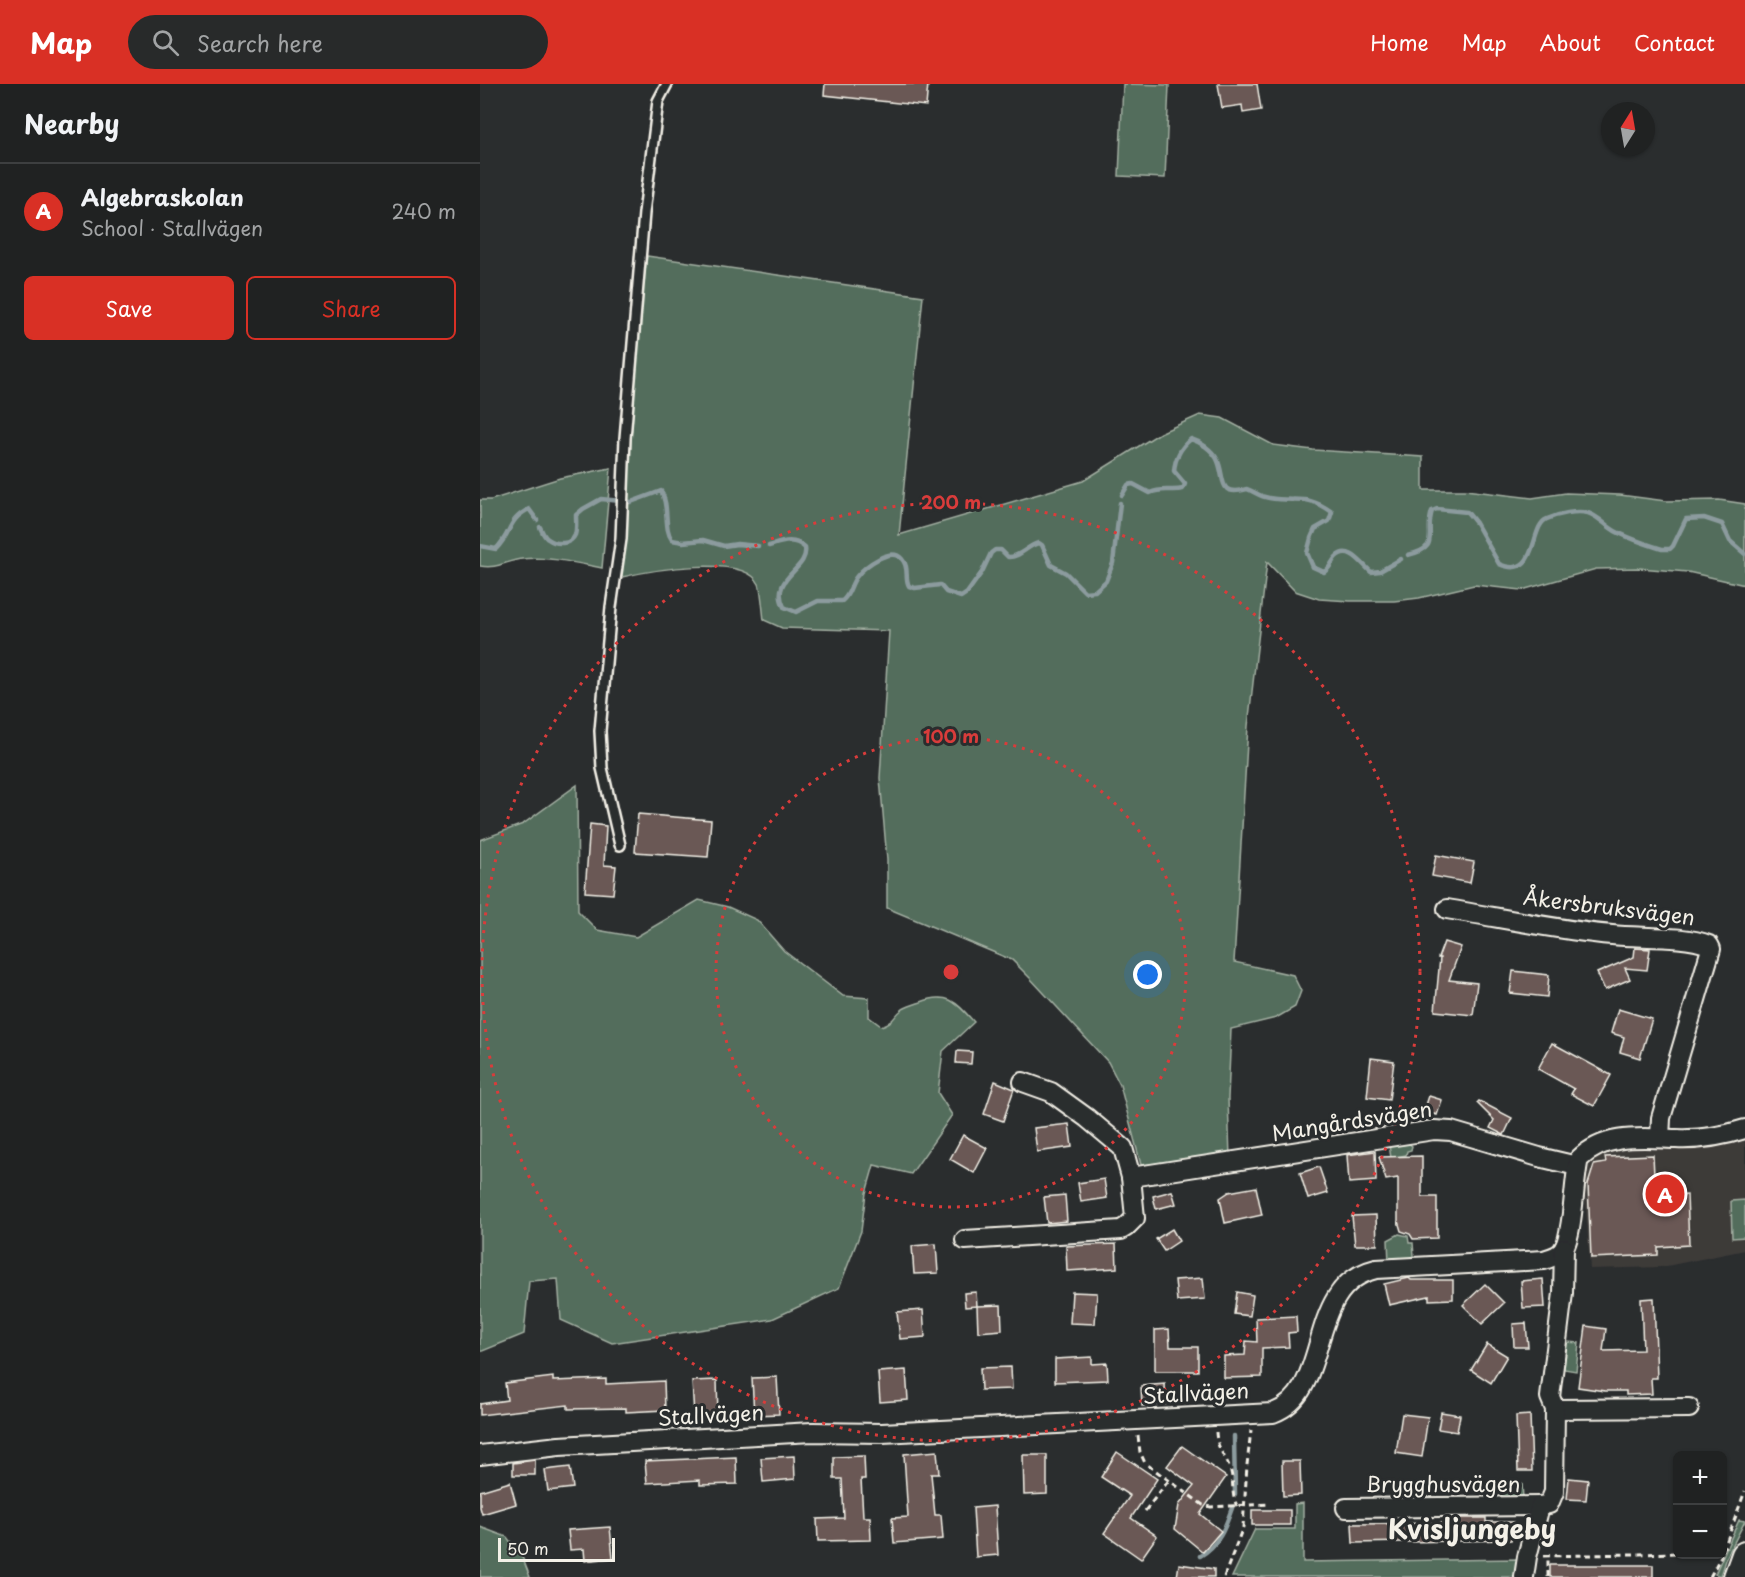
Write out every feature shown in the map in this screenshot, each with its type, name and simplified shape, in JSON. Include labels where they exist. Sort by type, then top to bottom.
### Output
[{"type":"street","name":"Åkersbruksvägen","points":[[1447,909],[1566,930],[1688,940],[1709,945],[1711,949],[1661,1118],[1660,1138]]},
{"type":"street","points":[[964,1240],[1121,1230],[1135,1218],[1131,1177],[1123,1148],[1052,1092],[1023,1082]]},
{"type":"street","points":[[1564,1248],[1568,1238],[1579,1159],[1598,1145],[1609,1141],[1729,1135],[1745,1129]]},
{"type":"street","name":"Mangårdsvägen","points":[[1131,1177],[1443,1130],[1577,1166]]},
{"type":"street","name":"Brygghusvägen","points":[[1346,1508],[1540,1506],[1549,1504],[1554,1492],[1555,1409],[1550,1397],[1563,1293],[1564,1248]]},
{"type":"street","name":"Stallvägen","points":[[480,1455],[559,1446],[785,1434],[882,1433],[1273,1413],[1283,1409],[1298,1395],[1317,1350],[1332,1304],[1346,1283],[1363,1272],[1420,1265],[1544,1260],[1560,1253],[1564,1248]]},
{"type":"street","points":[[1555,1409],[1689,1408]]},
{"type":"street","name":"Brygghusvägen","points":[[1524,1577],[1540,1506]]},
{"type":"street","points":[[1737,1577],[1745,1555]]},
{"type":"lane","points":[[620,845],[600,753],[603,687],[622,520],[627,408],[644,213],[658,101],[667,84]]},
{"type":"path","points":[[1224,1577],[1243,1527],[1249,1440],[1255,1414]]},
{"type":"path","points":[[1215,1415],[1218,1446],[1231,1473],[1232,1496],[1236,1506]]},
{"type":"path","points":[[1136,1420],[1141,1457],[1145,1463],[1203,1505],[1211,1507],[1269,1504]]},
{"type":"path","points":[[1145,1511],[1169,1480]]},
{"type":"path","points":[[1727,1540],[1745,1491]]},
{"type":"path","points":[[1527,1557],[1673,1553]]},
{"type":"path","points":[[1548,1556],[1548,1577]]},
{"type":"path","points":[[1710,1577],[1719,1559]]},
{"type":"shaded area","points":[[1745,1140],[1745,1250],[1662,1267],[1590,1269],[1584,1181],[1590,1162],[1609,1149],[1707,1145]]},
{"type":"green space","points":[[1123,84],[1169,85],[1165,178],[1119,176]]},
{"type":"green space","points":[[647,256],[923,296],[899,535],[1083,481],[1160,433],[1200,415],[1222,418],[1273,445],[1423,457],[1423,490],[1465,490],[1532,498],[1566,493],[1620,495],[1666,501],[1719,500],[1745,504],[1745,585],[1688,572],[1639,568],[1596,569],[1522,590],[1474,585],[1419,598],[1394,601],[1350,601],[1319,599],[1295,591],[1267,562],[1248,726],[1234,962],[1293,975],[1301,991],[1295,1007],[1276,1018],[1231,1029],[1228,1098],[1230,1158],[1141,1165],[1120,1085],[1108,1062],[1030,978],[1012,960],[887,908],[887,860],[880,778],[889,631],[782,628],[764,620],[759,584],[750,575],[735,569],[673,568],[622,577],[639,316]]},
{"type":"green space","points":[[611,468],[602,568],[542,558],[516,560],[497,566],[480,566],[480,500],[491,500],[560,478]]},
{"type":"green space","points":[[577,785],[578,911],[597,930],[636,937],[699,900],[728,907],[757,920],[784,951],[843,996],[869,998],[869,1017],[881,1026],[905,1008],[938,998],[945,998],[957,1004],[974,1022],[943,1051],[938,1093],[952,1115],[911,1174],[874,1165],[866,1193],[861,1231],[839,1288],[772,1319],[612,1343],[561,1320],[558,1279],[529,1281],[524,1334],[480,1352],[480,840],[523,824]]},
{"type":"green space","points":[[1408,1143],[1412,1146],[1406,1155],[1391,1158],[1389,1145]]},
{"type":"green space","points":[[1745,1200],[1745,1237],[1732,1238],[1731,1201]]},
{"type":"green space","points":[[1399,1234],[1408,1236],[1409,1243],[1413,1243],[1414,1256],[1411,1262],[1389,1263],[1388,1240]]},
{"type":"green space","points":[[1567,1342],[1579,1343],[1576,1371],[1564,1369]]},
{"type":"green space","points":[[1508,1484],[1522,1484],[1523,1498],[1499,1499]]},
{"type":"green space","points":[[1303,1503],[1303,1562],[1519,1559],[1518,1577],[1232,1577],[1255,1529],[1295,1529],[1295,1504]]},
{"type":"green space","points":[[1739,1520],[1745,1521],[1727,1556],[1727,1547]]},
{"type":"green space","points":[[480,1527],[507,1537],[523,1559],[530,1577],[480,1577]]},
{"type":"green space","points":[[1722,1559],[1726,1559],[1720,1576],[1715,1574]]},
{"type":"building","points":[[825,84],[928,84],[926,106],[824,95]]},
{"type":"building","points":[[1218,84],[1257,84],[1261,110],[1243,113],[1242,105],[1222,108]]},
{"type":"building","points":[[638,814],[711,820],[708,857],[635,852]]},
{"type":"building","points":[[590,824],[606,826],[604,865],[616,866],[613,894],[585,892]]},
{"type":"building","points":[[1436,855],[1474,862],[1470,883],[1432,876]]},
{"type":"building","points":[[1444,942],[1461,947],[1449,980],[1477,983],[1473,1015],[1435,1011],[1440,958],[1438,958]]},
{"type":"building","points":[[1635,948],[1650,949],[1647,970],[1625,968],[1630,979],[1605,990],[1597,973],[1634,957]]},
{"type":"building","points":[[1513,971],[1549,975],[1547,997],[1510,993]]},
{"type":"building","points":[[1618,1009],[1652,1019],[1640,1058],[1620,1052],[1624,1037],[1611,1033]]},
{"type":"building","points":[[1552,1043],[1611,1075],[1594,1106],[1571,1094],[1574,1089],[1538,1069]]},
{"type":"building","points":[[957,1051],[972,1052],[971,1064],[956,1063]]},
{"type":"building","points":[[1371,1058],[1394,1061],[1389,1100],[1367,1097]]},
{"type":"building","points":[[995,1081],[1014,1089],[1003,1121],[984,1114]]},
{"type":"building","points":[[1429,1096],[1442,1100],[1437,1115],[1424,1111]]},
{"type":"building","points":[[1479,1101],[1512,1118],[1504,1135],[1490,1128],[1494,1120],[1477,1103]]},
{"type":"building","points":[[1069,1124],[1072,1147],[1037,1152],[1034,1128]]},
{"type":"building","points":[[963,1135],[987,1148],[974,1173],[950,1159]]},
{"type":"building","points":[[1375,1151],[1376,1181],[1349,1183],[1347,1155]]},
{"type":"building","points":[[1653,1155],[1655,1196],[1687,1195],[1689,1245],[1658,1247],[1658,1255],[1591,1258],[1588,1184],[1594,1165],[1606,1163],[1605,1157]]},
{"type":"building","points":[[1422,1156],[1422,1197],[1437,1197],[1437,1238],[1413,1239],[1410,1234],[1401,1231],[1398,1221],[1398,1178],[1386,1180],[1379,1157]]},
{"type":"building","points":[[1319,1167],[1328,1193],[1308,1199],[1300,1173]]},
{"type":"building","points":[[1104,1179],[1107,1198],[1081,1202],[1078,1183]]},
{"type":"building","points":[[1256,1187],[1262,1215],[1225,1223],[1220,1198],[1229,1192]]},
{"type":"building","points":[[1172,1191],[1176,1204],[1156,1209],[1153,1196]]},
{"type":"building","points":[[1065,1195],[1067,1221],[1047,1223],[1044,1197]]},
{"type":"building","points":[[1376,1215],[1377,1245],[1355,1245],[1352,1216]]},
{"type":"building","points":[[1172,1229],[1179,1241],[1164,1251],[1156,1239]]},
{"type":"building","points":[[936,1244],[938,1273],[914,1274],[912,1246]]},
{"type":"building","points":[[1116,1244],[1117,1268],[1067,1271],[1066,1246]]},
{"type":"building","points":[[1203,1278],[1205,1299],[1177,1301],[1175,1280]]},
{"type":"building","points":[[1409,1278],[1411,1280],[1453,1280],[1453,1299],[1429,1300],[1429,1296],[1389,1305],[1384,1284]]},
{"type":"building","points":[[1543,1279],[1545,1307],[1523,1308],[1521,1281]]},
{"type":"building","points":[[1485,1284],[1504,1303],[1482,1324],[1463,1305]]},
{"type":"building","points":[[976,1292],[977,1306],[965,1307],[964,1293]]},
{"type":"building","points":[[1072,1292],[1097,1293],[1095,1324],[1070,1323]]},
{"type":"building","points":[[1237,1292],[1253,1295],[1250,1316],[1234,1314]]},
{"type":"building","points":[[1654,1298],[1657,1378],[1651,1378],[1652,1394],[1626,1395],[1626,1391],[1578,1387],[1586,1326],[1606,1329],[1603,1351],[1643,1350],[1641,1299]]},
{"type":"building","points":[[1001,1305],[1002,1330],[978,1332],[977,1306]]},
{"type":"building","points":[[923,1310],[925,1337],[900,1339],[897,1312]]},
{"type":"building","points":[[1296,1316],[1297,1332],[1288,1333],[1289,1347],[1262,1348],[1262,1377],[1224,1378],[1224,1356],[1245,1355],[1246,1341],[1257,1342],[1256,1318]]},
{"type":"building","points":[[1526,1323],[1528,1347],[1514,1347],[1513,1324]]},
{"type":"building","points":[[1169,1329],[1170,1347],[1198,1347],[1198,1371],[1155,1371],[1155,1330]]},
{"type":"building","points":[[1487,1344],[1507,1356],[1491,1383],[1471,1370]]},
{"type":"building","points":[[1092,1357],[1092,1364],[1107,1363],[1108,1380],[1055,1382],[1055,1359]]},
{"type":"building","points":[[1011,1367],[1012,1389],[981,1390],[980,1368]]},
{"type":"building","points":[[906,1370],[908,1400],[880,1402],[878,1372]]},
{"type":"building","points":[[553,1377],[553,1381],[606,1379],[606,1384],[664,1381],[665,1410],[626,1412],[626,1408],[568,1409],[568,1405],[480,1415],[480,1404],[507,1400],[505,1383]]},
{"type":"building","points":[[777,1377],[779,1414],[754,1415],[752,1378]]},
{"type":"building","points":[[717,1380],[718,1416],[694,1416],[692,1381]]},
{"type":"building","points":[[1165,1384],[1166,1404],[1142,1406],[1141,1386]]},
{"type":"building","points":[[1441,1412],[1460,1415],[1457,1432],[1438,1429]]},
{"type":"building","points":[[1402,1414],[1428,1417],[1422,1457],[1396,1453]]},
{"type":"building","points":[[1530,1415],[1532,1471],[1518,1471],[1516,1416]]},
{"type":"building","points":[[1182,1446],[1226,1477],[1200,1514],[1221,1531],[1203,1552],[1175,1529],[1179,1505],[1194,1486],[1167,1466]]},
{"type":"building","points":[[937,1451],[939,1474],[931,1474],[935,1515],[941,1515],[943,1539],[894,1543],[892,1518],[908,1517],[904,1454]]},
{"type":"building","points":[[1117,1452],[1157,1479],[1131,1518],[1157,1536],[1141,1559],[1104,1533],[1130,1496],[1101,1477]]},
{"type":"building","points":[[1023,1455],[1047,1455],[1047,1494],[1024,1495]]},
{"type":"building","points":[[794,1456],[795,1479],[763,1482],[761,1458]]},
{"type":"building","points":[[864,1456],[865,1479],[861,1479],[863,1517],[870,1517],[871,1540],[818,1541],[817,1519],[844,1518],[842,1479],[834,1479],[834,1457]]},
{"type":"building","points":[[736,1457],[737,1484],[700,1485],[700,1480],[647,1483],[645,1461]]},
{"type":"building","points":[[535,1460],[535,1475],[513,1475],[513,1463]]},
{"type":"building","points":[[1282,1461],[1300,1461],[1301,1495],[1283,1496]]},
{"type":"building","points":[[570,1467],[573,1488],[548,1491],[545,1470]]},
{"type":"building","points":[[1569,1478],[1588,1480],[1586,1500],[1567,1499]]},
{"type":"building","points":[[510,1482],[516,1504],[482,1514],[480,1491]]},
{"type":"building","points":[[995,1506],[998,1555],[976,1557],[973,1508]]},
{"type":"building","points":[[1252,1510],[1290,1510],[1290,1525],[1252,1525]]},
{"type":"building","points":[[1458,1518],[1486,1518],[1486,1522],[1513,1522],[1511,1540],[1353,1543],[1352,1524],[1458,1523]]},
{"type":"building","points":[[610,1527],[613,1558],[585,1561],[584,1549],[570,1550],[568,1530]]},
{"type":"building","points":[[1179,1564],[1214,1569],[1214,1577],[1177,1577]]},
{"type":"building","points":[[1550,1565],[1653,1565],[1653,1577],[1550,1577]]},
{"type":"waterway","points":[[1122,495],[1128,485],[1133,484],[1150,493],[1159,490],[1183,489],[1185,484],[1174,471],[1179,453],[1191,439],[1199,442],[1215,456],[1224,484],[1230,491],[1247,489],[1260,496],[1315,502],[1332,512],[1329,521],[1315,529],[1311,538],[1307,553],[1313,567],[1324,572],[1336,557],[1346,553],[1355,557],[1371,572],[1380,571],[1401,559]]},
{"type":"waterway","points":[[540,527],[545,537],[551,541],[567,542],[575,535],[576,515],[601,499],[631,502],[661,491],[664,497],[669,535],[672,540],[683,542],[703,540],[724,546],[737,544],[758,546]]},
{"type":"waterway","points":[[769,546],[792,541],[805,548],[805,556],[782,588],[781,597],[784,607],[796,612],[818,601],[842,601],[861,572],[878,559],[891,555],[897,556],[904,562],[909,586],[915,588],[940,585],[946,592],[961,597],[967,593],[995,550],[1001,550],[1008,557],[1012,557],[1039,543],[1051,565],[1066,573],[1085,592],[1095,591],[1106,581],[1113,563],[1120,503]]},
{"type":"waterway","points":[[480,546],[496,549],[513,522],[529,509],[537,520]]},
{"type":"waterway","points":[[1408,555],[1418,552],[1428,544],[1432,511],[1437,509],[1467,512],[1476,523],[1499,564],[1512,567],[1521,565],[1527,559],[1541,524],[1551,517],[1573,512],[1592,514],[1621,534],[1662,549],[1670,549],[1673,546],[1686,519],[1704,518],[1722,524],[1730,541],[1745,554]]},
{"type":"waterway","points":[[1234,1436],[1235,1494]]},
{"type":"waterway","points":[[1200,1556],[1217,1541],[1232,1508]]},
{"type":"place","name":"Algebraskolan","points":[[1665,1194]]},
{"type":"district","name":"Kvisljungeby","points":[[1472,1530]]}]
